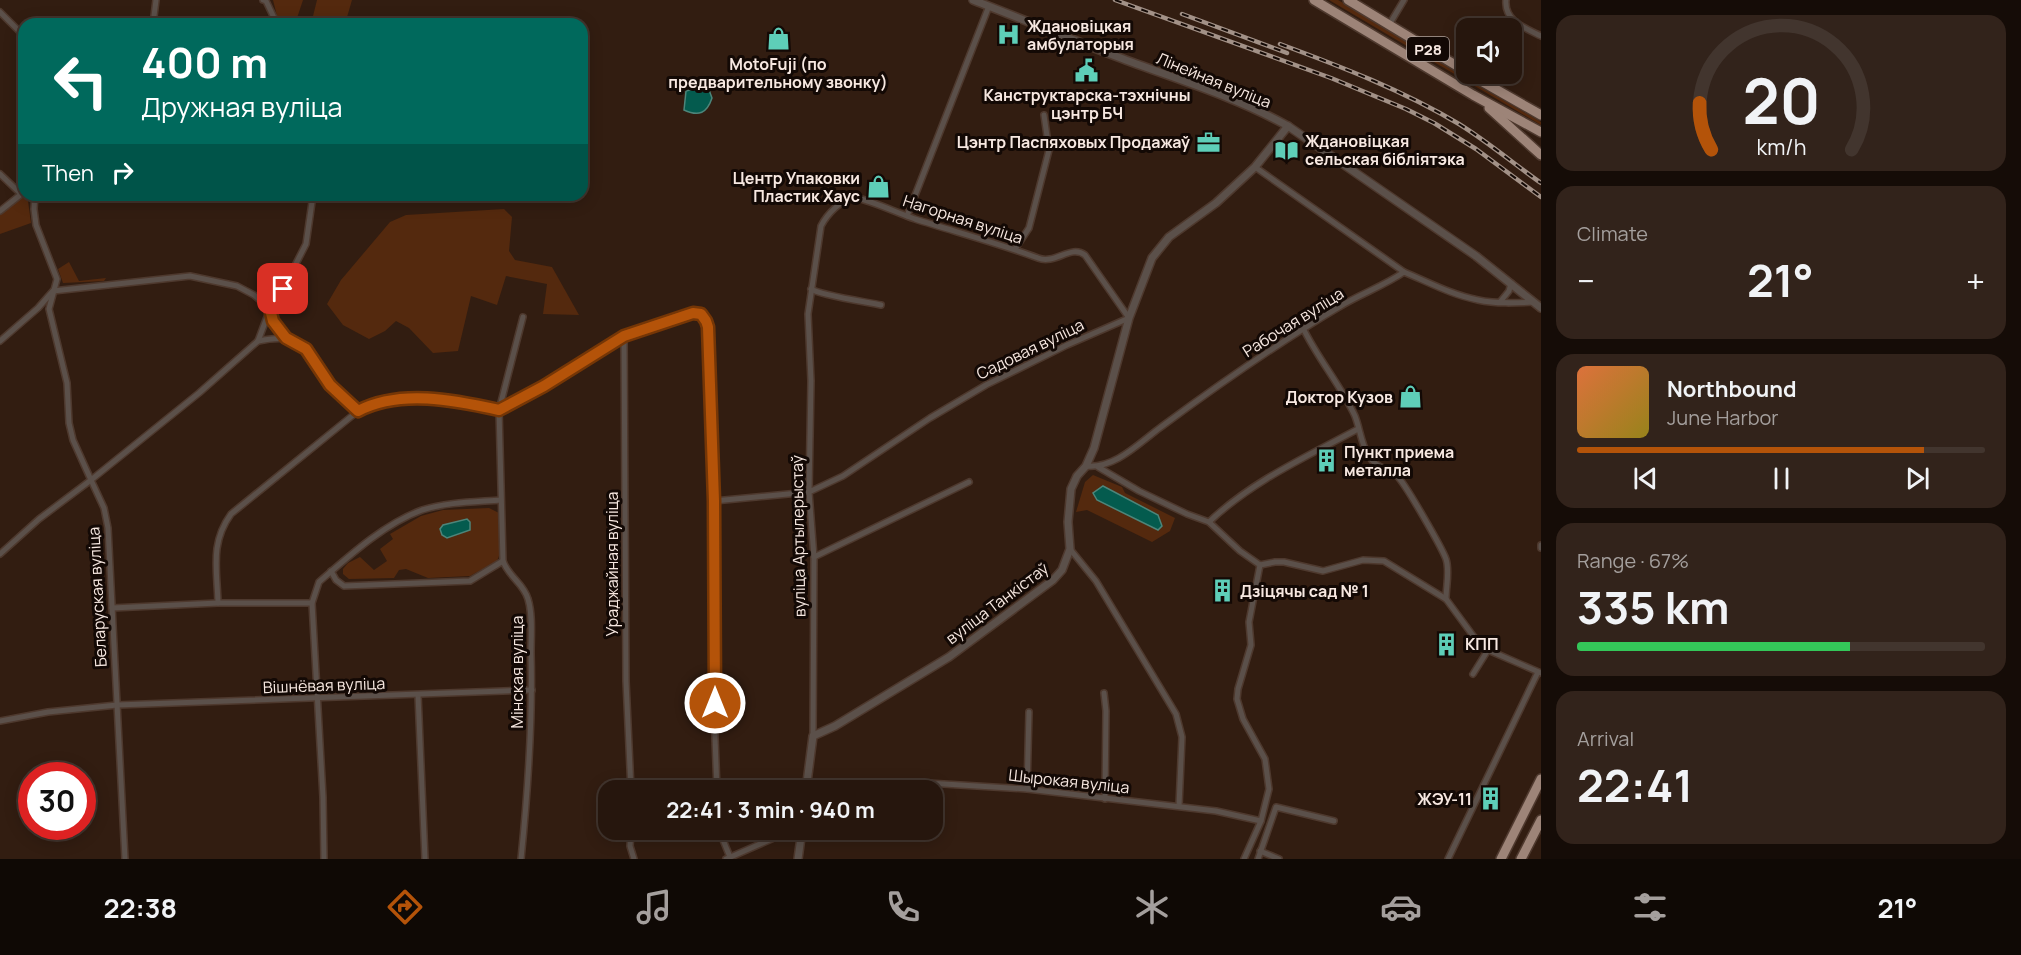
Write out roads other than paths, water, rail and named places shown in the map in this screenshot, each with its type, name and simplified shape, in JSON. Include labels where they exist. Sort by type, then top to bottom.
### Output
[{"type":"highway","name":"Р28","points":[[1314,0],[1473,95],[1541,132]]},
{"type":"highway","name":"Р28","points":[[1348,0],[1456,66]]},
{"type":"highway","name":"Р28","points":[[1487,84],[1541,115]]},
{"type":"highway","name":"Р28","points":[[1473,95],[1541,155]]},
{"type":"highway","points":[[1501,859],[1540,780]]},
{"type":"highway","points":[[1521,859],[1541,820]]},
{"type":"street","points":[[154,18],[156,0]]},
{"type":"street","points":[[265,0],[274,18]]},
{"type":"street","name":"Лінейная вуліца","points":[[973,0],[1214,92],[1260,111],[1288,126],[1476,256],[1541,308]]},
{"type":"street","points":[[1389,25],[1404,0]]},
{"type":"street","points":[[1506,0],[1510,17],[1521,26],[1541,36]]},
{"type":"street","points":[[907,216],[989,6]]},
{"type":"street","points":[[0,12],[18,30]]},
{"type":"street","points":[[1015,249],[1029,228],[1049,150],[1044,115]]},
{"type":"street","points":[[1179,806],[1182,737],[1176,714],[1096,581],[1071,549],[1068,522],[1069,501],[1077,476],[1086,466],[1094,448],[1129,318],[1152,258],[1169,237],[1216,202],[1255,167],[1288,126]]},
{"type":"street","points":[[1255,167],[1404,272],[1479,301],[1534,302]]},
{"type":"street","points":[[0,174],[18,190]]},
{"type":"street","points":[[0,211],[18,196]]},
{"type":"street","name":"Нагорная вуліца","points":[[813,282],[821,225],[824,219],[847,198],[855,197],[1045,261],[1056,259],[1073,251],[1080,251],[1129,318]]},
{"type":"street","name":"Беларуская вуліца","points":[[35,201],[36,225],[57,279],[49,309],[67,382],[69,423],[73,440],[104,508],[108,528],[125,859]]},
{"type":"street","points":[[0,554],[39,519],[92,480],[199,393],[258,341],[270,309],[306,244],[312,201]]},
{"type":"street","name":"Рабочая вуліца","points":[[1098,467],[1124,455],[1215,388],[1339,307],[1404,272]]},
{"type":"street","points":[[0,341],[38,308],[53,291],[190,276],[237,286],[254,295],[270,309],[273,321],[286,338],[306,349],[330,385],[358,411]]},
{"type":"street","name":"вуліца Артылерыстаў","points":[[807,780],[813,736],[814,557],[808,492],[811,381],[808,314],[813,282]]},
{"type":"street","points":[[1500,302],[1509,291],[1511,283]]},
{"type":"street","points":[[811,289],[817,294],[830,294],[881,305]]},
{"type":"street","points":[[218,603],[219,534],[231,514],[358,411],[373,403],[403,398],[474,405],[499,410],[544,386],[624,336],[693,313],[701,314],[706,321],[714,501],[717,780]]},
{"type":"street","points":[[331,571],[336,580],[344,586],[470,581],[503,561],[499,410],[523,317]]},
{"type":"street","name":"Садовая вуліца","points":[[714,501],[808,492],[843,476],[930,418],[986,385],[1067,345],[1129,318]]},
{"type":"street","points":[[1305,330],[1356,418],[1361,440],[1375,465],[1399,478],[1442,552],[1447,568],[1446,600]]},
{"type":"street","name":"Ураджайная вуліца","points":[[624,336],[626,681],[631,780]]},
{"type":"street","points":[[258,341],[286,338]]},
{"type":"street","points":[[1209,522],[1246,492],[1291,463],[1358,429]]},
{"type":"street","points":[[1086,466],[1098,467],[1139,491],[1209,522],[1260,566]]},
{"type":"street","points":[[814,557],[969,482]]},
{"type":"street","points":[[324,859],[312,603],[319,582],[385,529],[421,510],[443,505],[501,500]]},
{"type":"street","name":"вуліца Танкістаў","points":[[813,736],[835,726],[949,657],[1032,597],[1062,570],[1071,549]]},
{"type":"street","points":[[1260,566],[1284,562],[1323,571],[1363,560],[1384,561],[1446,600],[1474,637],[1488,650],[1539,673],[1448,859]]},
{"type":"street","name":"Мінская вуліца","points":[[503,561],[505,568],[525,590],[530,605],[532,690],[529,775],[521,859]]},
{"type":"street","points":[[1245,859],[1261,821],[1269,789],[1265,759],[1243,719],[1237,699],[1251,645],[1249,622],[1260,566]]},
{"type":"street","points":[[112,608],[218,603],[312,603]]},
{"type":"street","points":[[1473,674],[1488,650]]},
{"type":"street","name":"Вішнёвая вуліца","points":[[0,721],[48,712],[117,705],[532,690]]},
{"type":"street","points":[[1104,693],[1106,711],[1105,799]]},
{"type":"street","points":[[418,695],[425,859]]},
{"type":"street","points":[[1027,789],[1029,712]]},
{"type":"street","name":"Шырокая вуліца","points":[[943,784],[1027,789],[1179,806],[1261,821]]},
{"type":"street","points":[[1258,859],[1276,807],[1334,821]]},
{"type":"street","points":[[630,840],[634,859]]},
{"type":"street","points":[[722,840],[728,858],[769,840]]},
{"type":"street","points":[[798,859],[801,840]]},
{"type":"street","points":[[1260,851],[1279,859]]},
{"type":"water","points":[[697,88],[709,90],[712,98],[708,107],[698,113],[684,110],[686,91]]},
{"type":"water","points":[[1103,486],[1158,515],[1162,526],[1158,530],[1097,500],[1093,493]]},
{"type":"water","points":[[467,519],[470,522],[470,530],[447,538],[442,535],[440,529],[443,525]]},
{"type":"railway","points":[[1115,0],[1331,78],[1406,109],[1476,149],[1541,197]]},
{"type":"railway","points":[[1182,14],[1287,53]]},
{"type":"railway","points":[[1280,44],[1416,100],[1459,124],[1541,183]]},
{"type":"place","name":"Ждановіцкая амбулаторыя","points":[[1009,35]]},
{"type":"place","name":"MotoFuji (по предварительному звонку)","points":[[778,39]]},
{"type":"place","name":"Канструктарска-тэхнічны цэнтр БЧ","points":[[1087,70]]},
{"type":"place","name":"Цэнтр Паспяховых Продажаў","points":[[1208,142]]},
{"type":"place","name":"Ждановіцкая сельская бібліятэка","points":[[1287,150]]},
{"type":"place","name":"Центр Упаковки Пластик Хаус","points":[[878,187]]},
{"type":"place","name":"Доктор Кузов","points":[[1411,397]]},
{"type":"place","name":"Пункт приема металла","points":[[1326,461]]},
{"type":"place","name":"Дзіцячы сад № 1","points":[[1222,591]]},
{"type":"place","name":"КПП","points":[[1447,644]]},
{"type":"place","name":"ЖЭУ-11","points":[[1490,799]]}]
